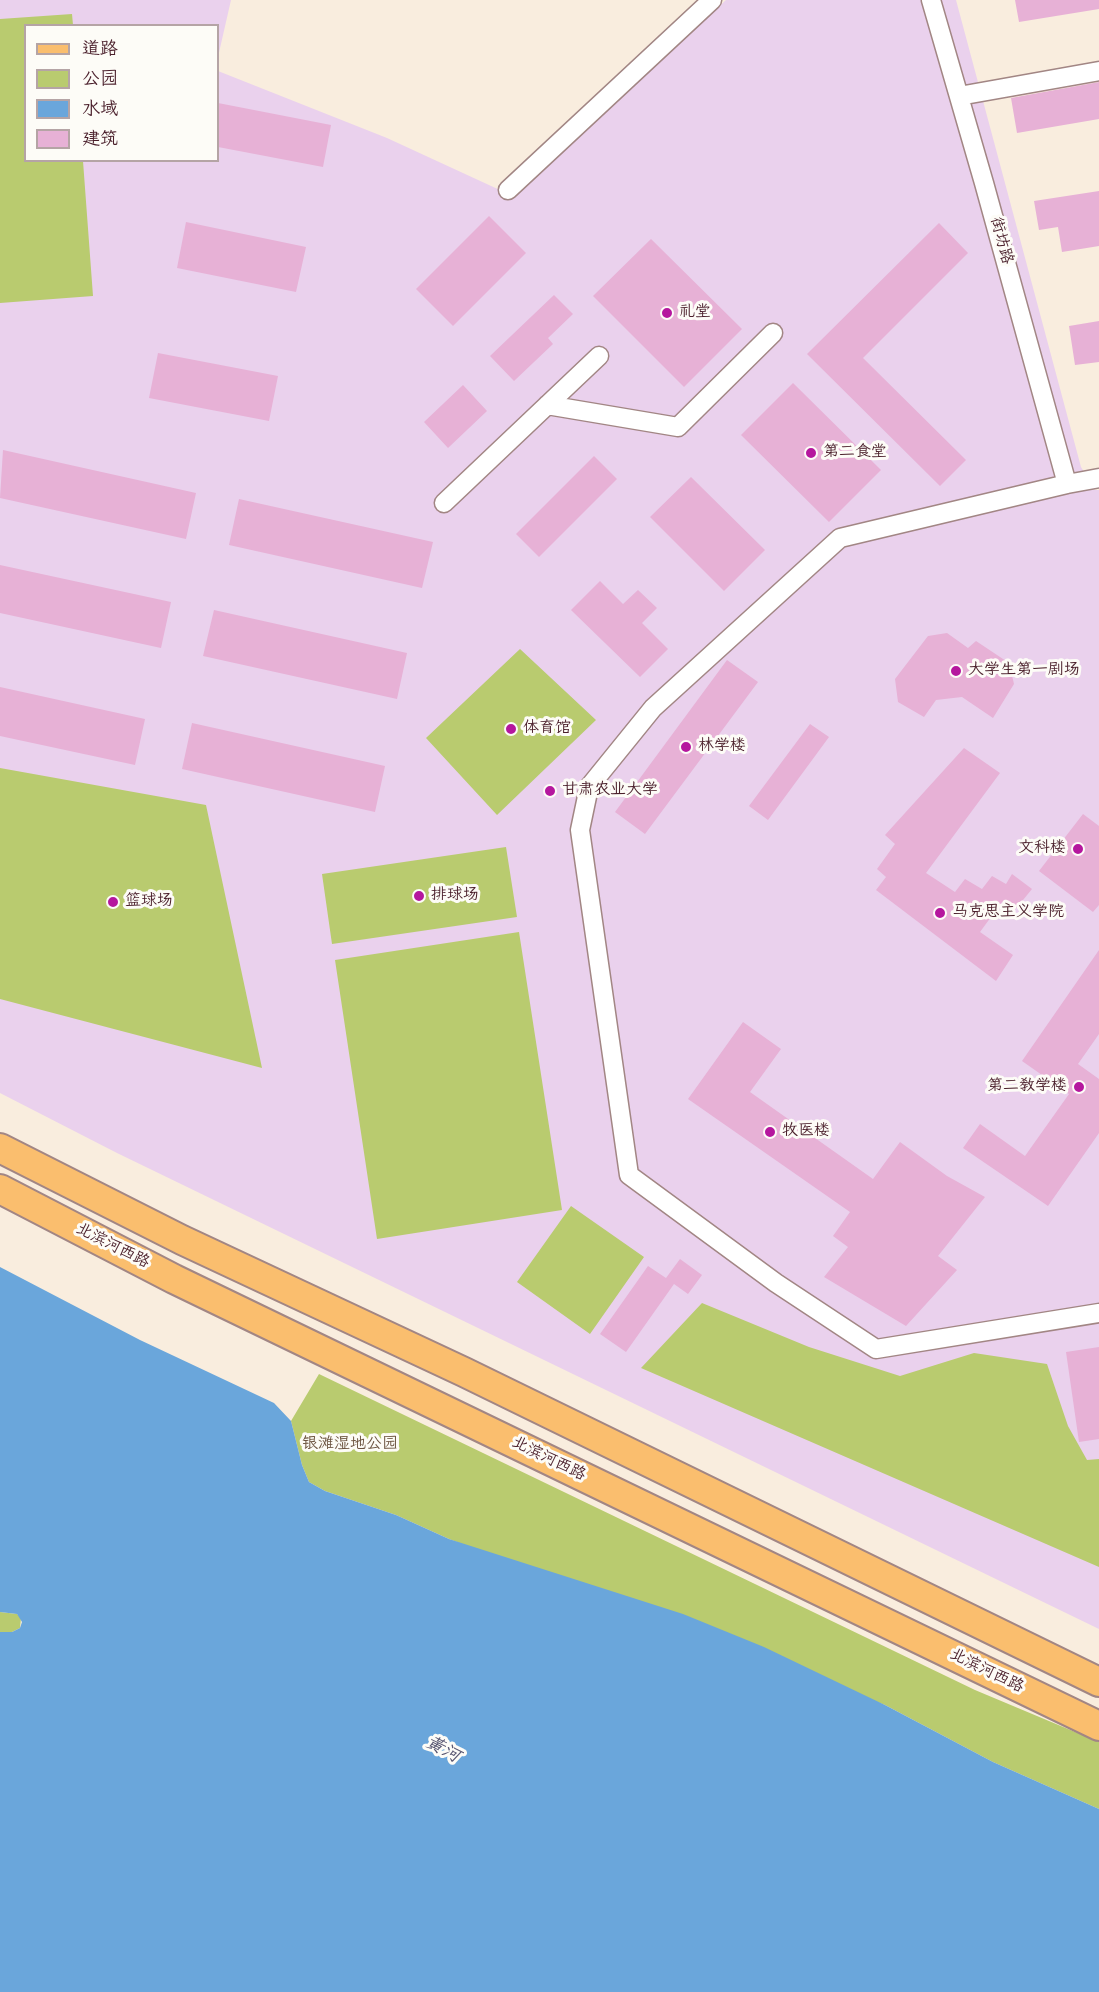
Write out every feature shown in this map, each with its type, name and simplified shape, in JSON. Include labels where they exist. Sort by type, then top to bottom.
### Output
[{"type":"main road","points":[[0,1148],[182,1240],[365,1325],[1099,1682]]},
{"type":"main road","name":"北滨河西路","points":[[0,1189],[174,1279],[1099,1726]]},
{"type":"main road","points":[[345,1362],[365,1325]]},
{"type":"street","points":[[508,190],[712,0]]},
{"type":"street","name":"街坊路","points":[[931,0],[1067,483]]},
{"type":"street","points":[[959,96],[1099,71]]},
{"type":"street","points":[[547,405],[678,427],[773,333]]},
{"type":"street","points":[[444,503],[599,356]]},
{"type":"street","points":[[1099,478],[1067,483],[840,538],[653,708],[589,787],[580,830],[629,1175],[776,1283],[876,1349],[1099,1313]]},
{"type":"shaded area","name":"甘肃农业大学","points":[[0,0],[231,0],[219,53],[219,24],[24,24],[24,162],[219,162],[219,71],[387,138],[515,197],[726,0],[956,0],[1081,467],[1095,490],[1099,490],[1099,1629],[117,1153],[0,1093]]},
{"type":"green space","points":[[72,14],[73,24],[24,24],[24,162],[83,162],[93,296],[0,303],[0,19]]},
{"type":"green space","name":"体育馆","points":[[520,649],[596,720],[497,815],[426,738]]},
{"type":"green space","name":"篮球场","points":[[0,768],[206,805],[262,1068],[0,999]]},
{"type":"green space","name":"排球场","points":[[506,847],[517,917],[332,944],[322,874]]},
{"type":"green space","points":[[519,932],[562,1210],[377,1239],[335,960]]},
{"type":"green space","points":[[571,1206],[644,1257],[590,1334],[517,1282]]},
{"type":"green space","points":[[702,1303],[809,1347],[900,1376],[974,1353],[1047,1364],[1068,1426],[1087,1460],[1099,1459],[1099,1567],[641,1368]]},
{"type":"green space","name":"银滩湿地公园","points":[[319,1374],[975,1690],[1099,1742],[1099,1809],[993,1762],[885,1705],[449,1539],[396,1515],[325,1491],[309,1482],[302,1465],[291,1421]]},
{"type":"green space","points":[[0,1612],[17,1614],[21,1618],[20,1628],[12,1632],[0,1632]]},
{"type":"water","name":"黄河","points":[[0,1267],[140,1340],[274,1403],[291,1421],[302,1465],[309,1482],[325,1491],[396,1515],[449,1539],[683,1614],[764,1647],[885,1705],[993,1762],[1099,1809],[1099,1992],[0,1992],[0,1632],[12,1632],[20,1628],[22,1622],[17,1614],[0,1612]]},
{"type":"building","points":[[1015,0],[1099,0],[1099,9],[1019,22]]},
{"type":"building","points":[[1099,82],[1099,119],[1017,133],[1011,98]]},
{"type":"building","points":[[219,103],[331,125],[323,167],[219,147]]},
{"type":"building","points":[[1099,191],[1099,246],[1062,252],[1058,227],[1039,230],[1034,201]]},
{"type":"building","points":[[489,216],[526,253],[453,326],[416,289]]},
{"type":"building","points":[[186,222],[306,247],[296,292],[177,268]]},
{"type":"building","points":[[939,223],[968,253],[863,358],[966,460],[940,486],[807,354]]},
{"type":"building","name":"礼堂","points":[[651,239],[742,329],[684,387],[593,296]]},
{"type":"building","points":[[554,295],[573,314],[548,338],[553,344],[514,381],[490,356]]},
{"type":"building","points":[[1099,321],[1099,362],[1075,365],[1069,326]]},
{"type":"building","points":[[158,353],[278,376],[269,421],[149,398]]},
{"type":"building","name":"第二食堂","points":[[793,383],[881,470],[829,522],[741,435]]},
{"type":"building","points":[[463,385],[487,411],[448,448],[424,422]]},
{"type":"building","points":[[3,450],[196,493],[186,539],[0,498]]},
{"type":"building","points":[[594,456],[617,479],[539,557],[516,534]]},
{"type":"building","points":[[691,477],[765,550],[724,591],[650,517]]},
{"type":"building","points":[[239,499],[433,542],[422,588],[229,545]]},
{"type":"building","points":[[0,565],[171,602],[161,648],[0,613]]},
{"type":"building","points":[[600,581],[623,604],[638,590],[657,608],[642,623],[668,649],[640,677],[571,610]]},
{"type":"building","points":[[214,610],[407,653],[397,699],[203,656]]},
{"type":"building","name":"大学生第一剧场","points":[[947,633],[968,648],[976,641],[1009,663],[1014,684],[993,718],[962,697],[936,700],[924,717],[898,702],[895,679],[928,636]]},
{"type":"building","name":"林学楼","points":[[727,660],[758,682],[645,834],[615,812]]},
{"type":"building","points":[[0,687],[145,719],[135,765],[0,736]]},
{"type":"building","points":[[192,723],[385,766],[375,812],[182,769]]},
{"type":"building","points":[[810,724],[829,737],[768,820],[749,806]]},
{"type":"building","points":[[964,748],[1000,773],[926,873],[955,892],[965,879],[982,889],[992,876],[1006,884],[1012,874],[1032,889],[1014,911],[1002,902],[980,932],[1013,955],[996,981],[876,890],[886,877],[877,869],[895,844],[885,835]]},
{"type":"building","name":"文科楼","points":[[1083,814],[1099,826],[1099,905],[1093,912],[1039,871]]},
{"type":"building","name":"第二教学楼","points":[[1099,950],[1099,1034],[1078,1064],[1099,1079],[1099,1133],[1048,1206],[963,1148],[980,1124],[1025,1156],[1069,1094],[1022,1061]]},
{"type":"building","points":[[743,1022],[781,1049],[750,1092],[873,1179],[900,1142],[947,1176],[985,1197],[938,1256],[957,1270],[906,1326],[824,1277],[848,1247],[833,1236],[850,1212],[688,1099]]},
{"type":"building","points":[[680,1259],[702,1275],[688,1294],[674,1284],[626,1352],[600,1334],[648,1266],[666,1278]]},
{"type":"building","points":[[1099,1347],[1099,1439],[1079,1442],[1066,1352]]},
{"type":"place","name":"礼堂","points":[[667,313]]},
{"type":"place","name":"第二食堂","points":[[811,453]]},
{"type":"place","name":"大学生第一剧场","points":[[956,671]]},
{"type":"place","name":"体育馆","points":[[511,729]]},
{"type":"place","name":"林学楼","points":[[686,747]]},
{"type":"place","name":"甘肃农业大学","points":[[550,791]]},
{"type":"place","name":"文科楼","points":[[1078,849]]},
{"type":"place","name":"排球场","points":[[419,896]]},
{"type":"place","name":"篮球场","points":[[113,902]]},
{"type":"place","name":"马克思主义学院","points":[[940,913]]},
{"type":"place","name":"第二教学楼","points":[[1079,1087]]},
{"type":"place","name":"牧医楼","points":[[770,1132]]}]
